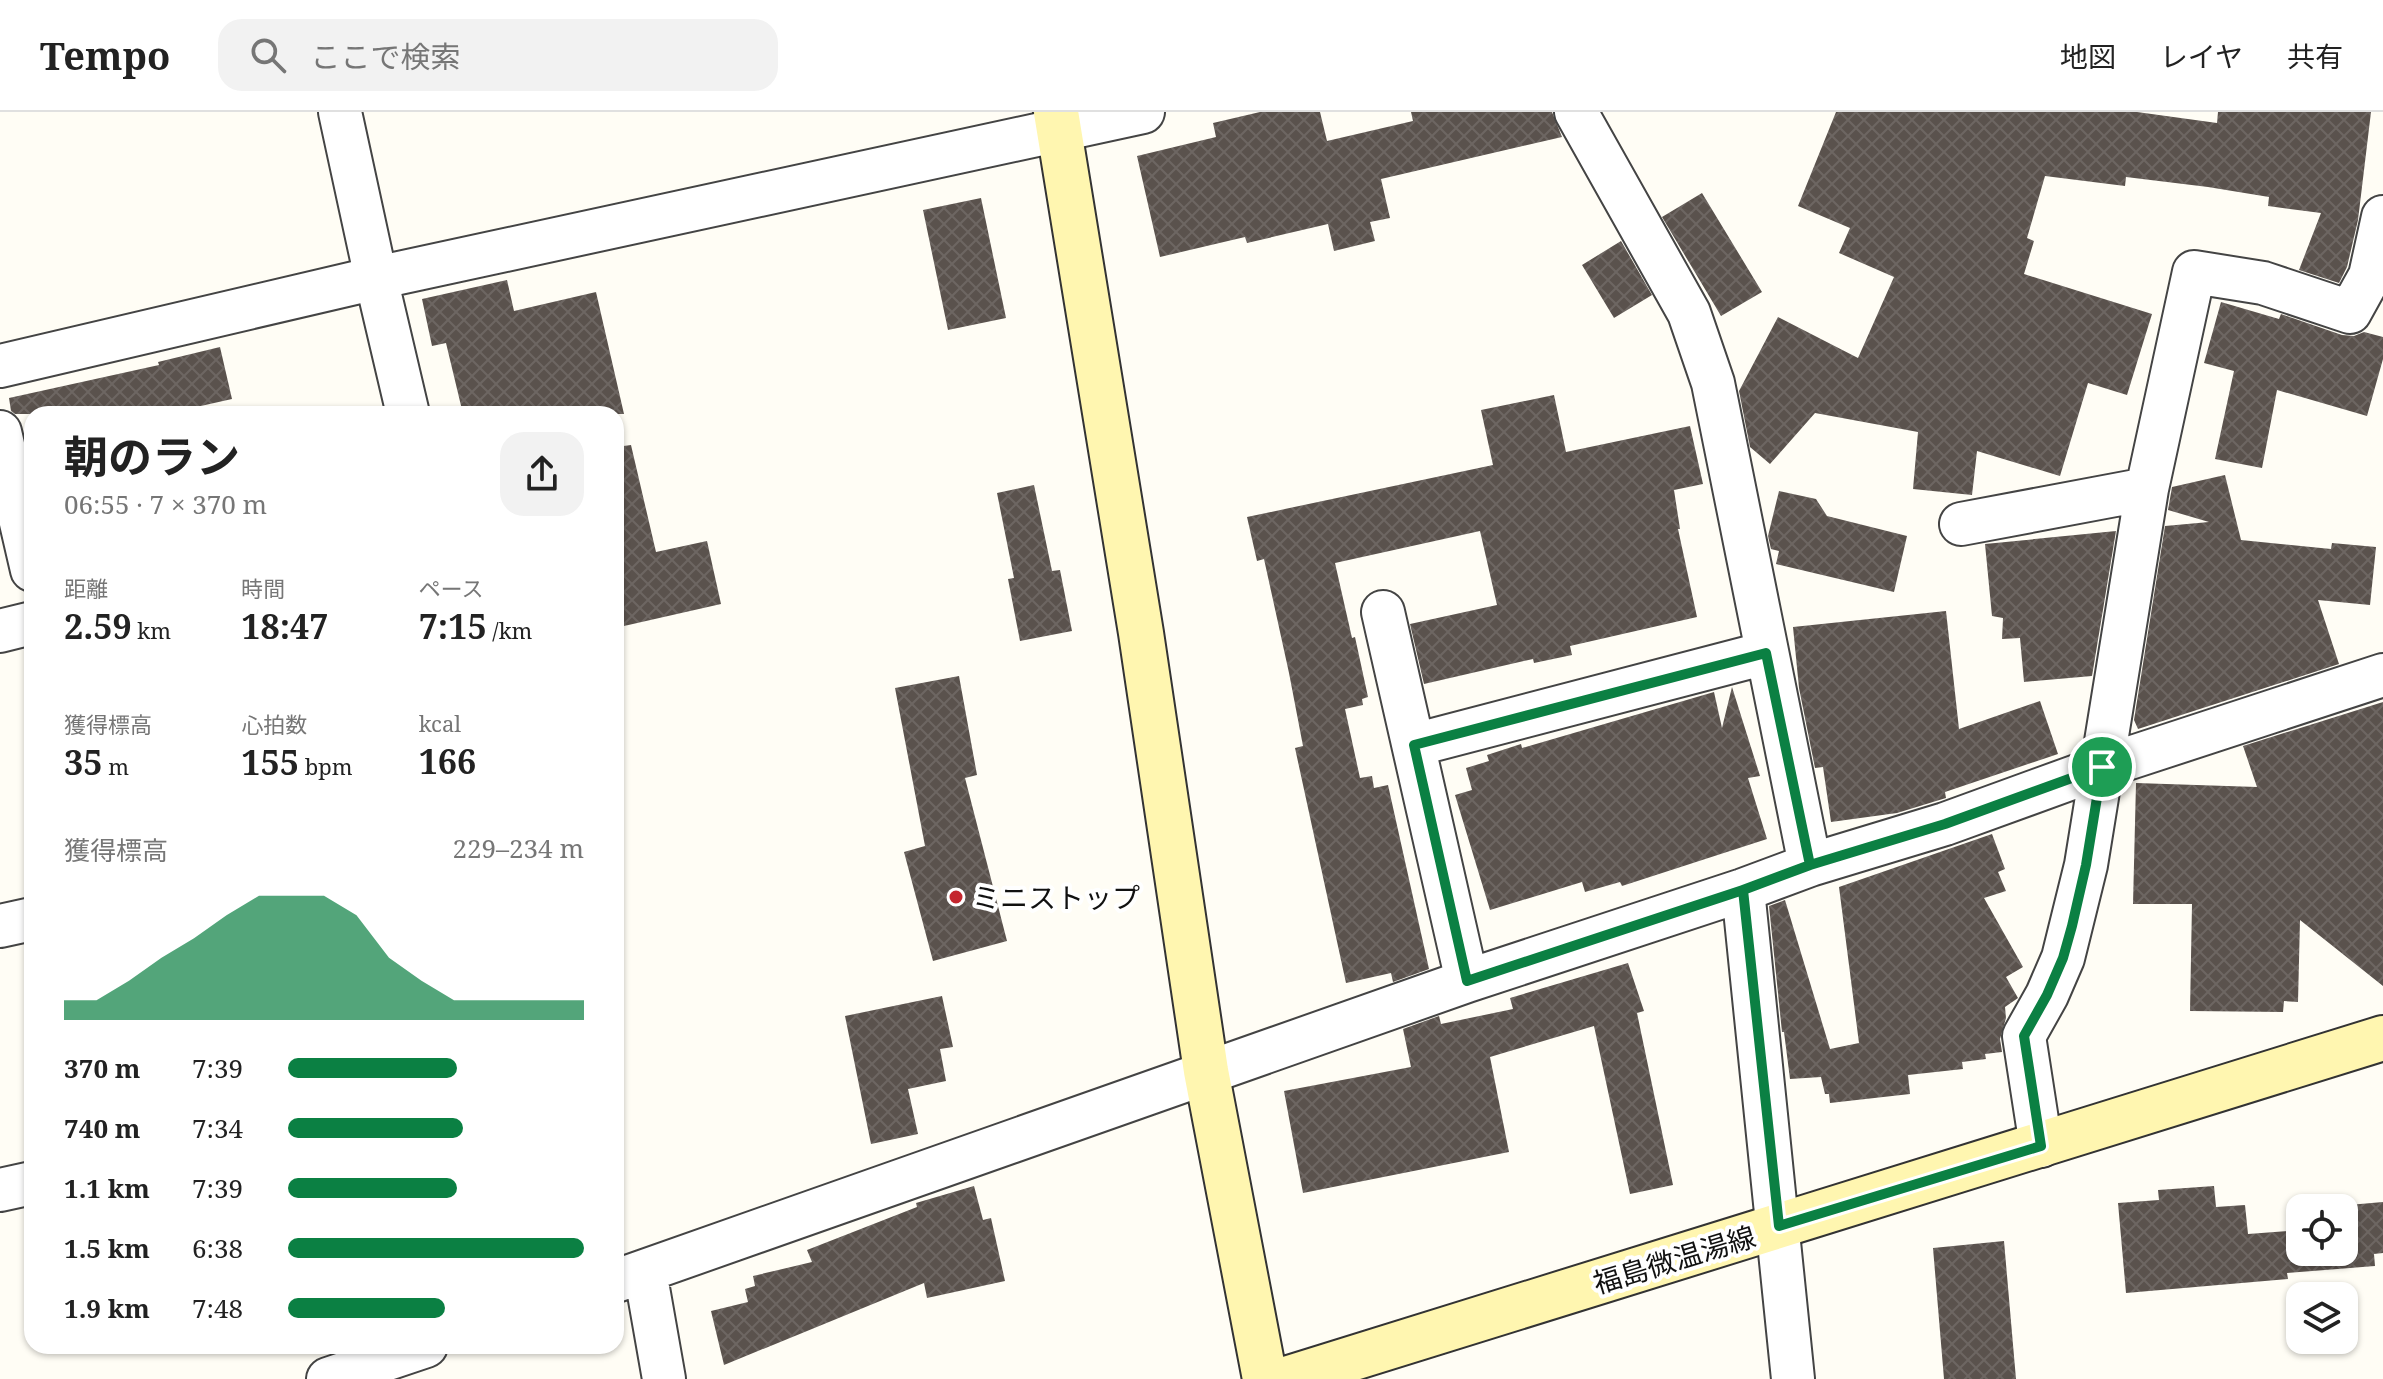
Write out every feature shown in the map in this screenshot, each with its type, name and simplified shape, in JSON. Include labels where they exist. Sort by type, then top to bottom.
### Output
[{"type":"street","points":[[340,112],[406,406]]},
{"type":"street","points":[[0,366],[1058,121],[1143,112]]},
{"type":"street","points":[[1576,112],[1689,313],[1713,383],[1810,865]]},
{"type":"street","points":[[1058,121],[1141,633],[1206,1071],[1265,1379]]},
{"type":"street","points":[[2041,1146],[2024,1036],[2063,958],[2086,865],[2147,489],[2194,272],[2263,283],[2350,312],[2370,276],[2383,217]]},
{"type":"street","points":[[0,432],[24,536]]},
{"type":"street","points":[[1961,524],[2147,489]]},
{"type":"street","points":[[1383,612],[1467,981]]},
{"type":"street","points":[[0,631],[24,625]]},
{"type":"street","points":[[1414,745],[1766,653]]},
{"type":"street","points":[[664,1379],[631,1276],[1467,981],[1810,865],[1945,824],[2102,767],[2383,675]]},
{"type":"street","points":[[1743,890],[1793,1379]]},
{"type":"street","points":[[0,926],[24,921]]},
{"type":"street","name":"福島微温湯線","points":[[1286,1379],[2383,1038]]},
{"type":"street","points":[[0,1190],[24,1185]]},
{"type":"street","points":[[328,1379],[402,1354]]},
{"type":"building","points":[[1260,112],[1320,112],[1327,141],[1413,121],[1411,112],[1552,112],[1562,137],[1381,179],[1390,218],[1370,222],[1375,241],[1334,251],[1328,224],[1247,243],[1245,237],[1160,257],[1137,156],[1216,137],[1213,123]]},
{"type":"building","points":[[1836,112],[2137,112],[2217,123],[2218,112],[2371,112],[2358,220],[2347,267],[2339,283],[2299,270],[2321,213],[2268,206],[2269,197],[2208,187],[2126,177],[2125,186],[2045,176],[2027,238],[2034,241],[2024,274],[2152,314],[2127,395],[2088,383],[2060,476],[1977,451],[1972,495],[1913,489],[1918,432],[1815,413],[1770,464],[1750,447],[1739,391],[1778,317],[1858,358],[1894,277],[1839,253],[1850,228],[1798,206]]},
{"type":"building","points":[[1702,193],[1762,292],[1721,316],[1662,217]]},
{"type":"building","points":[[981,198],[1006,318],[948,330],[923,210]]},
{"type":"building","points":[[1621,241],[1652,295],[1614,318],[1582,265]]},
{"type":"building","points":[[507,280],[514,311],[596,292],[622,406],[461,406],[446,343],[432,346],[422,299]]},
{"type":"building","points":[[2221,302],[2279,319],[2281,314],[2342,335],[2354,336],[2364,332],[2383,337],[2383,359],[2367,416],[2277,390],[2262,468],[2215,459],[2234,371],[2204,363]]},
{"type":"building","points":[[220,347],[232,399],[201,406],[24,406],[24,414],[11,411],[9,398],[159,365],[158,362]]},
{"type":"building","points":[[1554,395],[1566,452],[1690,426],[1703,484],[1674,490],[1678,529],[1697,617],[1570,646],[1572,655],[1534,663],[1533,659],[1424,684],[1410,624],[1497,605],[1480,531],[1335,563],[1368,697],[1362,699],[1363,705],[1345,709],[1360,778],[1372,776],[1374,788],[1388,785],[1429,969],[1393,982],[1391,973],[1346,983],[1295,748],[1303,746],[1289,673],[1264,559],[1257,561],[1247,517],[1493,465],[1481,410]]},
{"type":"building","points":[[631,445],[656,552],[707,541],[721,604],[624,626],[624,446]]},
{"type":"building","points":[[2225,475],[2241,540],[2331,549],[2332,543],[2376,547],[2370,605],[2318,600],[2339,664],[2138,729],[2134,720],[2165,526],[2209,522],[2168,510],[2172,487]]},
{"type":"building","points":[[1034,485],[1052,571],[1060,570],[1072,631],[1020,641],[1008,579],[1014,578],[997,493]]},
{"type":"building","points":[[1779,491],[1816,499],[1827,516],[1907,536],[1894,592],[1776,564],[1779,551],[1771,549],[1768,536]]},
{"type":"building","points":[[2116,531],[2092,676],[2024,682],[2020,638],[2002,639],[2003,618],[1992,616],[1985,544]]},
{"type":"building","points":[[1946,611],[1959,729],[2040,701],[2058,754],[1945,792],[1946,798],[1897,813],[1831,822],[1823,767],[1815,768],[1799,688],[1793,627]]},
{"type":"building","points":[[959,676],[977,775],[965,778],[1007,941],[933,961],[904,852],[925,846],[895,688]]},
{"type":"building","points":[[1732,687],[1760,776],[1748,778],[1767,839],[1622,886],[1620,882],[1585,892],[1582,882],[1490,910],[1455,795],[1472,790],[1466,768],[1489,761],[1487,755],[1521,744],[1522,748],[1714,692],[1722,728]]},
{"type":"building","points":[[2383,702],[2383,986],[2300,920],[2298,1002],[2284,1001],[2283,1012],[2190,1011],[2192,904],[2133,904],[2136,783],[2257,787],[2243,746]]},
{"type":"building","points":[[1992,834],[2005,869],[1998,872],[2006,891],[1984,898],[2023,967],[2006,977],[2018,998],[2005,1007],[2006,1018],[2000,1039],[2002,1052],[1985,1054],[1986,1059],[1962,1062],[1963,1069],[1908,1075],[1910,1094],[1830,1103],[1821,1077],[1790,1079],[1769,906],[1785,900],[1830,1049],[1859,1043],[1839,887]]},
{"type":"building","points":[[1628,963],[1644,1011],[1637,1013],[1673,1185],[1630,1194],[1594,1026],[1490,1057],[1509,1152],[1303,1193],[1284,1091],[1411,1067],[1403,1029],[1439,1016],[1441,1024],[1513,1009],[1510,998]]},
{"type":"building","points":[[942,996],[953,1047],[940,1049],[946,1081],[908,1089],[918,1134],[871,1144],[845,1016]]},
{"type":"building","points":[[974,1186],[983,1220],[991,1218],[1005,1281],[927,1298],[924,1283],[724,1365],[711,1311],[748,1302],[745,1289],[755,1286],[753,1276],[812,1262],[807,1250],[917,1207],[916,1203]]},
{"type":"building","points":[[2214,1186],[2216,1207],[2245,1205],[2248,1234],[2286,1231],[2286,1266],[2358,1266],[2358,1204],[2383,1202],[2383,1253],[2374,1254],[2375,1266],[2287,1273],[2288,1279],[2126,1293],[2118,1203],[2159,1200],[2158,1190]]},
{"type":"building","points":[[2004,1241],[2016,1379],[1944,1379],[1933,1248]]},
{"type":"place","name":"ミニストップ","points":[[956,897]]},
{"type":"route","points":[[2102,767],[1945,824],[1810,865],[1467,981],[1414,745],[1766,653],[1810,865],[1743,890],[1779,1226],[2041,1146],[2024,1036],[2063,958],[2086,865],[2102,767]]}]
